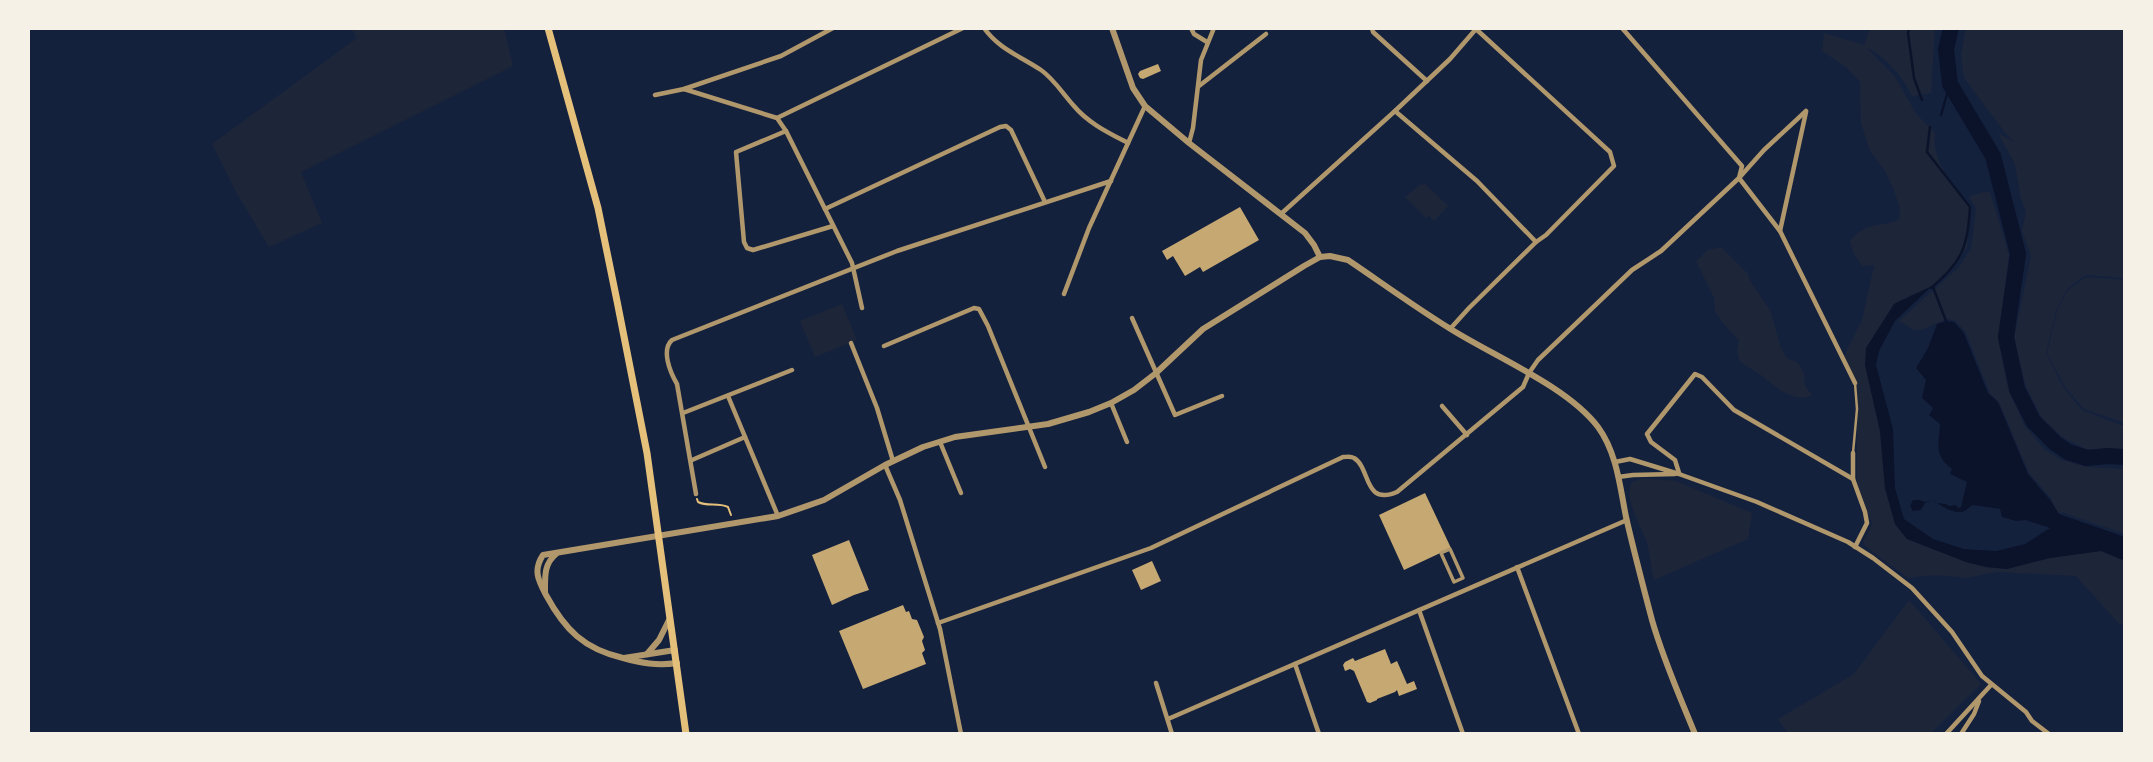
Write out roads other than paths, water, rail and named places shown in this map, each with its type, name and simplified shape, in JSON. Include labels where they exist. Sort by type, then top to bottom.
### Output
[{"type":"main road","points":[[548,28],[598,208],[617,301],[646,453],[686,734]]},
{"type":"street","points":[[655,95],[684,89],[781,56],[833,28]]},
{"type":"street","points":[[777,118],[963,28]]},
{"type":"street","points":[[984,28],[998,44],[1041,70],[1087,118],[1128,143]]},
{"type":"street","points":[[1112,28],[1133,88],[1144,106],[1305,233],[1320,257]]},
{"type":"street","points":[[1191,28],[1194,34],[1207,42]]},
{"type":"street","points":[[1189,143],[1201,61],[1214,28]]},
{"type":"street","points":[[1371,28],[1427,81]]},
{"type":"street","points":[[1282,214],[1427,81],[1476,28],[1610,152],[1614,166],[1450,329]]},
{"type":"street","points":[[1622,28],[1742,166],[1739,178]]},
{"type":"street","points":[[1198,86],[1266,34]]},
{"type":"street","points":[[684,89],[777,118],[786,131],[853,268],[862,308]]},
{"type":"street","points":[[1064,293],[1089,228],[1144,106]]},
{"type":"street","points":[[1395,111],[1477,181],[1536,242]]},
{"type":"street","points":[[938,623],[1151,548],[1343,457],[1357,460],[1377,493],[1388,496],[1397,492],[1523,387],[1538,360],[1632,270],[1661,251],[1806,111],[1780,232]]},
{"type":"street","points":[[825,209],[1006,126],[1011,130],[1045,202]]},
{"type":"street","points":[[786,131],[736,152],[744,242],[747,248],[753,250],[833,226]]},
{"type":"street","points":[[1739,178],[1780,232],[1855,383]]},
{"type":"street","points":[[696,494],[677,384],[671,373],[666,349],[668,343],[704,326],[853,268],[941,236],[951,235],[1111,181]]},
{"type":"street","points":[[677,663],[662,665],[635,662],[595,649],[578,638],[558,616],[545,593],[536,573],[538,561],[543,555],[558,552],[778,516],[824,500],[885,465],[940,441],[1030,428],[1067,419],[1111,403],[1156,373],[1203,329],[1275,282],[1320,257],[1337,256],[1348,260],[1450,329],[1529,373],[1570,400],[1598,427],[1608,442],[1615,462],[1653,623],[1695,734]]},
{"type":"street","points":[[884,346],[974,308],[979,309],[1045,467]]},
{"type":"street","points":[[1132,318],[1175,415],[1222,396]]},
{"type":"street","points":[[851,343],[877,408],[893,461]]},
{"type":"street","points":[[683,413],[792,370]]},
{"type":"street","points":[[1679,474],[1675,460],[1651,442],[1647,434],[1695,374],[1702,377],[1734,410],[1853,480]]},
{"type":"street","points":[[728,396],[778,516]]},
{"type":"street","points":[[1111,403],[1127,442]]},
{"type":"street","points":[[1442,406],[1467,435]]},
{"type":"street","points":[[692,460],[745,437]]},
{"type":"street","points":[[940,441],[961,493]]},
{"type":"street","points":[[1853,453],[1853,480],[1867,523],[1855,547]]},
{"type":"street","points":[[1615,462],[1630,459],[1679,474],[1774,508],[1855,547],[1912,587],[1952,632],[1982,676],[2049,734]]},
{"type":"street","points":[[885,465],[900,500],[938,623],[961,734]]},
{"type":"street","points":[[1618,477],[1633,474],[1679,474]]},
{"type":"street","points":[[1168,719],[1627,520]]},
{"type":"street","points":[[1450,549],[1463,578],[1454,582],[1441,553],[1450,549]]},
{"type":"street","points":[[545,593],[545,572],[549,560],[558,552]]},
{"type":"street","points":[[1517,567],[1579,734]]},
{"type":"street","points":[[1419,610],[1463,734]]},
{"type":"street","points":[[647,654],[659,640],[670,618]]},
{"type":"street","points":[[622,658],[675,650]]},
{"type":"street","points":[[1295,664],[1319,734]]},
{"type":"street","points":[[1156,683],[1172,734]]},
{"type":"street","points":[[1946,734],[1992,685]]},
{"type":"street","points":[[1961,734],[1974,714],[1980,698]]},
{"type":"lane","points":[[1853,453],[1857,409],[1855,383]]},
{"type":"waterway","points":[[1909,28],[1914,78],[1922,100]]},
{"type":"waterway","points":[[1951,28],[1946,49],[1950,84],[1993,156],[2018,254],[2006,337],[2017,389],[2033,421],[2068,452],[2087,458],[2125,457]]},
{"type":"waterway","points":[[1941,115],[1950,84]]},
{"type":"waterway","points":[[1930,127],[1927,152],[1970,207],[1961,253],[1950,270],[1931,288]]},
{"type":"waterway","points":[[1933,287],[1946,321]]}]
